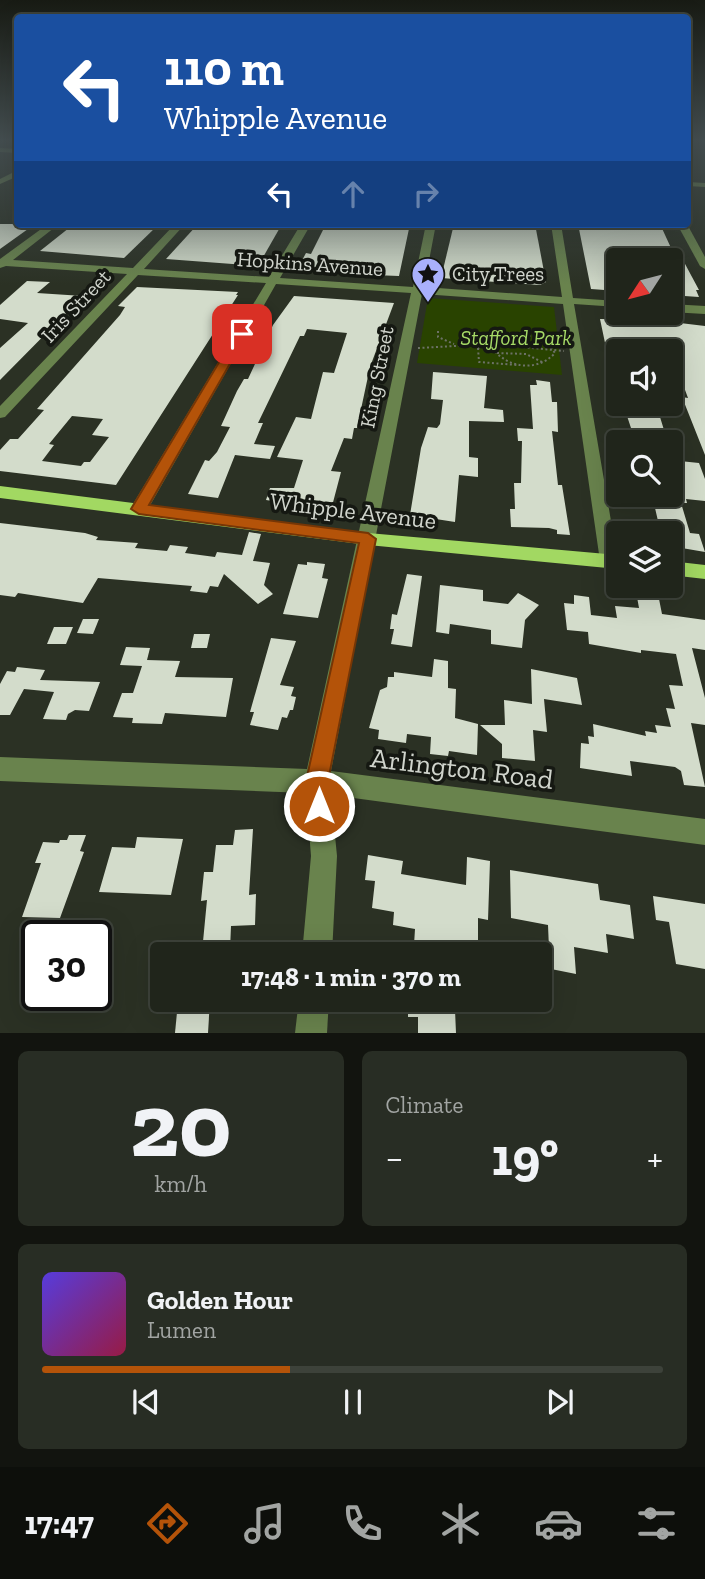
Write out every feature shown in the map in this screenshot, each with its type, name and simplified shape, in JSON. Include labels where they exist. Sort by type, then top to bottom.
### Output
[{"type":"main road","name":"Whipple Avenue","points":[[0,492],[368,539],[606,561]]},
{"type":"main road","points":[[683,569],[705,572]]},
{"type":"street","points":[[1,263],[49,228]]},
{"type":"street","name":"Iris Street","points":[[0,414],[176,228]]},
{"type":"street","points":[[139,509],[304,228]]},
{"type":"street","name":"King Street","points":[[318,942],[324,856],[317,781],[430,228]]},
{"type":"street","points":[[557,228],[607,521]]},
{"type":"street","points":[[684,228],[705,267]]},
{"type":"street","name":"Hopkins Avenue","points":[[1,263],[606,303]]},
{"type":"street","points":[[683,309],[705,310]]},
{"type":"street","name":"Arlington Road","points":[[0,769],[317,781],[705,832]]},
{"type":"street","points":[[311,1033],[313,1012]]},
{"type":"path","points":[[438,331],[438,337],[454,344]]},
{"type":"path","points":[[491,346],[499,336],[525,333],[545,339],[555,351]]},
{"type":"path","points":[[404,347],[434,349],[454,344],[480,343],[578,352]]},
{"type":"path","points":[[473,345],[478,348]]},
{"type":"path","points":[[478,348],[484,345]]},
{"type":"path","points":[[491,346],[494,353],[508,361],[525,365]]},
{"type":"path","points":[[478,348],[479,362],[525,365],[544,363],[553,358],[555,351]]},
{"type":"path","points":[[522,348],[522,354]]},
{"type":"path","points":[[494,353],[522,354],[544,363]]},
{"type":"green space","name":"Stafford Park","points":[[428,298],[554,307],[562,375],[417,363]]},
{"type":"building","points":[[0,224],[29,228],[0,249]]},
{"type":"building","points":[[69,228],[155,228],[124,258],[40,251]]},
{"type":"building","points":[[194,228],[280,228],[258,266],[166,259]]},
{"type":"building","points":[[324,228],[409,228],[399,276],[300,272],[299,266],[306,253],[311,254]]},
{"type":"building","points":[[453,228],[536,228],[546,282],[540,285],[441,278]]},
{"type":"building","points":[[579,228],[662,228],[671,248],[606,248],[606,290],[591,289]]},
{"type":"building","points":[[683,262],[699,290],[696,290],[699,297],[683,296]]},
{"type":"building","points":[[27,281],[50,282],[37,293],[83,296],[0,380],[0,348],[28,323],[0,319],[0,305]]},
{"type":"building","points":[[137,287],[238,292],[116,485],[0,471],[0,450],[10,439],[18,439],[44,410],[37,409],[125,307],[118,306]],"holes":[[[72,416],[103,419],[92,435],[109,437],[90,462],[84,462],[81,466],[42,461],[54,445],[49,444]]]},
{"type":"building","points":[[294,296],[394,303],[370,367],[357,428],[354,428],[352,439],[344,438],[331,471],[341,472],[331,510],[266,500],[270,488],[294,488],[303,460],[277,457],[296,417],[311,419],[323,372],[334,373],[347,333],[307,329],[304,336],[300,336],[258,423],[263,423],[254,444],[275,446],[270,459],[235,455],[218,498],[188,494],[205,460],[209,461],[217,452],[230,427],[221,426],[237,391],[244,379],[248,379],[273,325]]},
{"type":"building","points":[[600,319],[606,319],[606,326],[682,326],[683,323],[705,326],[705,455],[683,400],[683,397],[688,398],[683,384],[683,339],[606,339],[606,348]]},
{"type":"building","points":[[433,372],[487,376],[484,408],[503,410],[504,422],[469,421],[469,457],[478,458],[478,477],[459,475],[455,522],[410,515],[421,448],[428,427],[437,428],[440,424],[443,400],[431,399]]},
{"type":"building","points":[[536,380],[550,382],[552,402],[557,402],[558,432],[552,431],[558,485],[562,485],[570,535],[557,534],[557,530],[549,528],[511,527],[510,509],[515,509],[514,483],[521,483],[522,441],[518,441],[517,428],[533,429],[530,385],[537,385]]},
{"type":"building","points":[[627,416],[660,416],[664,430],[651,429],[632,430]]},
{"type":"building","points":[[683,461],[699,463],[705,479],[705,501],[686,499],[687,503],[683,503]]},
{"type":"building","points":[[655,507],[682,507],[690,533],[699,534],[705,552],[683,548],[683,521],[658,521]]},
{"type":"building","points":[[0,523],[85,533],[98,537],[96,540],[138,543],[135,548],[167,551],[170,545],[188,547],[185,553],[215,557],[217,552],[242,555],[249,532],[261,534],[253,561],[270,563],[264,585],[273,594],[258,604],[224,574],[218,587],[210,586],[207,593],[190,591],[192,586],[98,578],[83,603],[18,593],[15,597],[0,595]]},
{"type":"building","points":[[307,562],[325,564],[322,578],[328,579],[318,618],[283,614],[298,564],[307,565]]},
{"type":"building","points":[[407,574],[422,576],[412,647],[391,644],[394,629],[390,629],[392,614],[397,615]]},
{"type":"building","points":[[440,585],[483,590],[483,601],[508,604],[518,593],[539,605],[525,620],[522,648],[491,644],[491,630],[450,624],[449,634],[436,632]]},
{"type":"building","points":[[574,595],[589,597],[591,615],[617,618],[615,606],[639,608],[637,598],[659,599],[662,614],[705,620],[705,650],[692,648],[705,698],[705,725],[691,723],[705,787],[684,785],[681,771],[675,767],[630,761],[632,776],[580,768],[581,743],[589,744],[588,736],[594,737],[593,724],[646,736],[645,731],[657,733],[655,725],[671,727],[666,708],[675,709],[669,685],[683,686],[676,654],[641,650],[641,653],[589,644],[588,632],[567,630],[564,603],[574,604]]},
{"type":"building","points":[[83,619],[99,619],[93,634],[77,633]]},
{"type":"building","points":[[54,627],[73,627],[66,644],[47,644]]},
{"type":"building","points":[[194,634],[210,634],[207,648],[191,648]]},
{"type":"building","points":[[271,638],[296,641],[280,685],[294,687],[291,696],[296,697],[293,710],[290,710],[287,718],[282,717],[278,730],[250,725],[254,712],[250,712]]},
{"type":"building","points":[[126,647],[150,648],[147,660],[180,661],[175,677],[233,678],[226,717],[165,713],[162,724],[132,723],[133,718],[113,717],[122,693],[133,693],[142,666],[120,665]]},
{"type":"building","points":[[434,659],[448,661],[448,688],[456,689],[455,718],[478,724],[477,755],[449,751],[448,756],[430,754],[431,737],[407,734],[406,743],[378,739],[379,730],[369,728],[380,690],[387,687],[388,677],[394,677],[394,672],[432,677]]},
{"type":"building","points":[[17,667],[45,670],[40,680],[100,682],[89,711],[75,710],[68,714],[66,720],[43,719],[54,692],[24,689],[10,715],[0,715],[0,684],[7,671],[15,672]]},
{"type":"building","points":[[531,669],[577,678],[582,705],[544,699],[547,732],[533,730],[535,761],[502,758],[502,744],[480,725],[505,725],[504,700],[532,704]]},
{"type":"building","points":[[253,829],[249,895],[256,894],[255,925],[231,926],[230,942],[203,942],[207,900],[201,901],[204,872],[213,872],[216,845],[233,845],[235,830]]},
{"type":"building","points":[[69,835],[86,835],[80,851],[84,852],[60,918],[22,917],[41,863],[35,863],[43,842],[59,843],[60,840],[67,840]]},
{"type":"building","points":[[137,837],[183,839],[171,895],[99,892],[112,847],[135,848]]},
{"type":"building","points":[[368,855],[403,861],[401,874],[466,885],[467,857],[490,861],[488,920],[478,918],[478,942],[414,942],[415,929],[393,925],[394,912],[372,908],[375,881],[365,880]]},
{"type":"building","points":[[510,870],[598,884],[600,900],[630,905],[634,939],[606,934],[608,953],[574,947],[576,974],[552,969],[552,942],[549,942],[548,925],[511,918]]},
{"type":"building","points":[[653,896],[705,904],[705,969],[676,964],[669,922],[656,920]]},
{"type":"building","points":[[177,1012],[209,1012],[208,1033],[175,1033]]},
{"type":"building","points":[[408,1012],[455,1012],[456,1033],[418,1033],[418,1017],[408,1017]]},
{"type":"place","name":"City Trees","points":[[428,304]]},
{"type":"route","points":[[242,334],[139,509],[368,539],[317,781],[319,806]]}]
